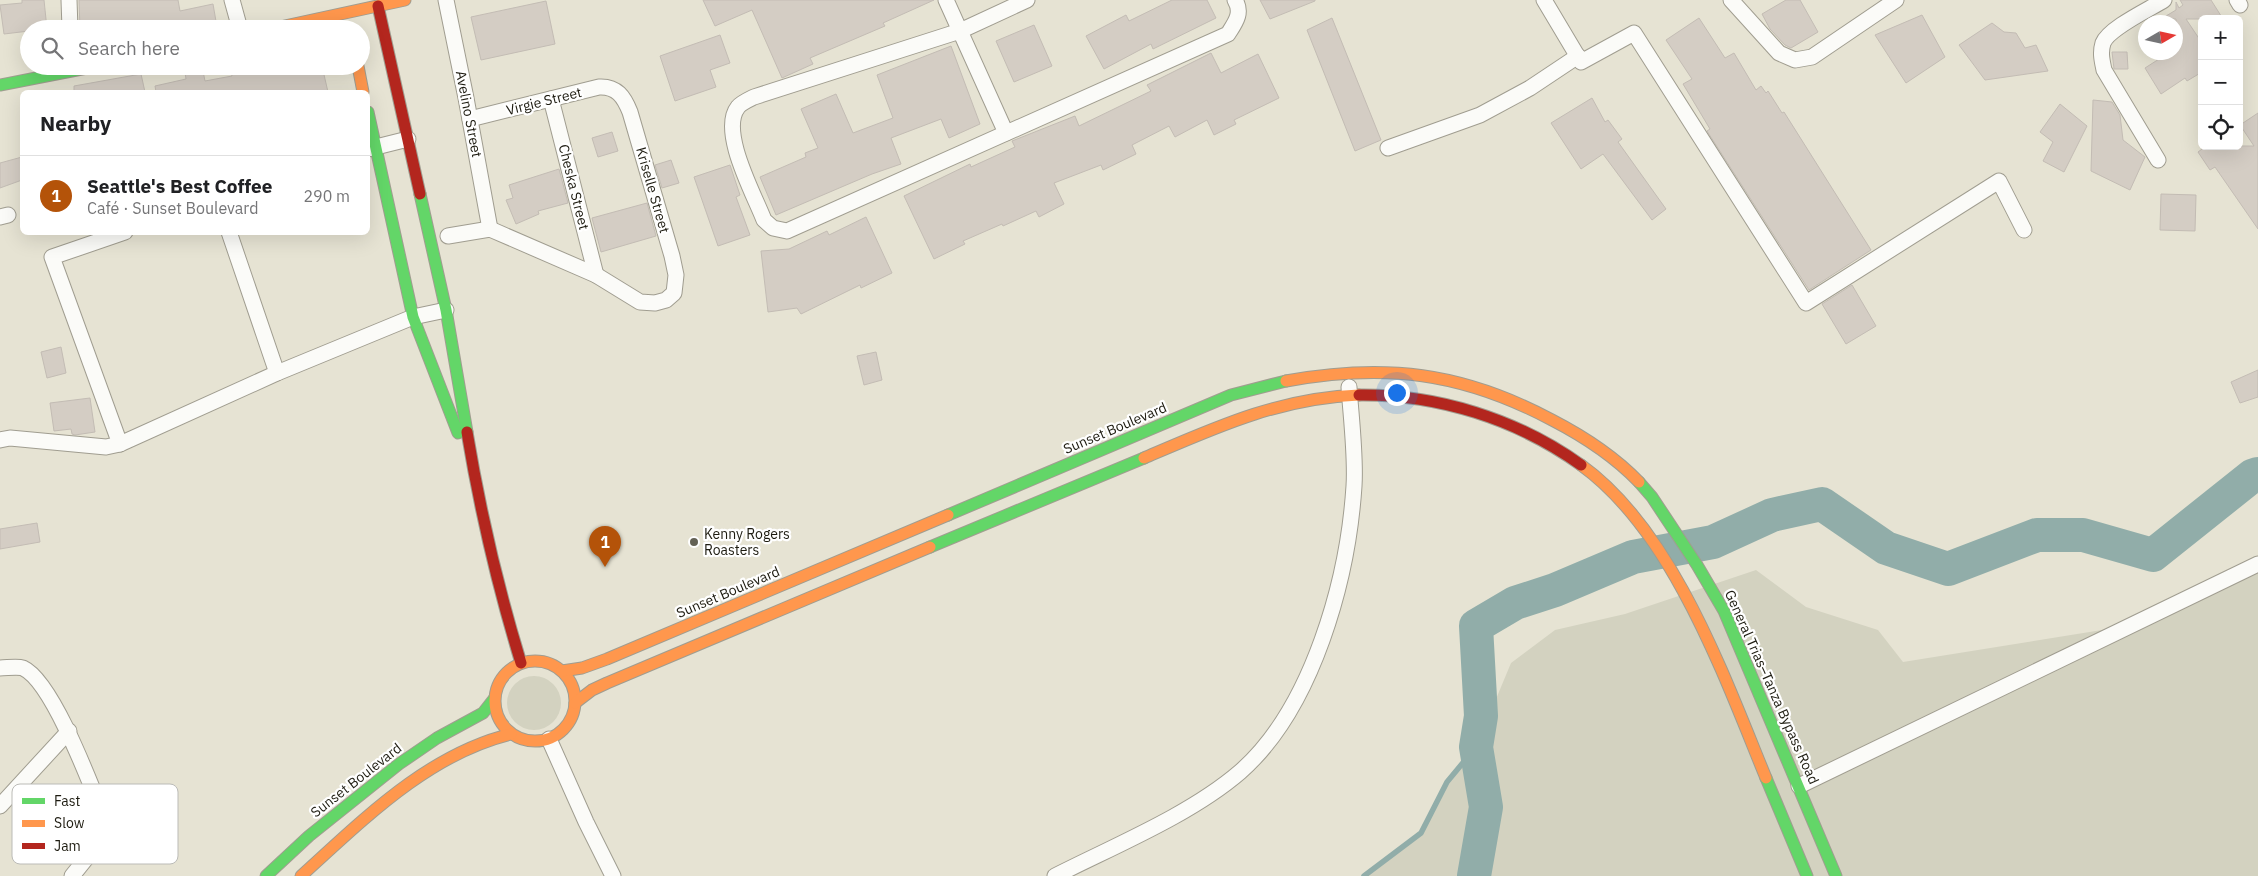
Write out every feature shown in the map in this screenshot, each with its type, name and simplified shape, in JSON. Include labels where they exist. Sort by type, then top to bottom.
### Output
[{"type":"main road","points":[[323,20],[346,16],[405,0]]},
{"type":"main road","points":[[378,6],[446,310],[475,479],[507,617],[521,663]]},
{"type":"main road","points":[[0,85],[45,75]]},
{"type":"main road","points":[[360,75],[363,90]]},
{"type":"main road","points":[[371,148],[413,317],[475,479]]},
{"type":"main road","name":"Sunset Boulevard","points":[[562,671],[582,668],[607,659],[1230,395],[1267,384],[1312,375],[1347,371],[1398,371],[1431,375],[1468,384],[1517,402],[1552,418],[1588,440],[1646,490],[1665,518]]},
{"type":"main road","points":[[575,703],[592,690],[607,683],[1238,418],[1270,408],[1306,401],[1350,397],[1398,396],[1427,399],[1460,407],[1514,428],[1572,458],[1625,503],[1678,584],[1721,669],[1807,876]]},
{"type":"main road","name":"General Trias–Tanza Bypass Road","points":[[1665,518],[1700,569],[1736,635],[1836,876]]},
{"type":"main road","points":[[543,661],[562,671],[572,686],[575,703],[570,721],[558,735],[550,739],[530,742],[511,734],[498,719],[494,699],[505,673],[521,663],[543,661]]},
{"type":"main road","name":"Sunset Boulevard","points":[[266,876],[309,836],[399,764],[436,738],[483,713],[494,699]]},
{"type":"main road","points":[[301,876],[368,818],[420,777],[446,760],[480,742],[494,736],[511,734]]},
{"type":"street","points":[[69,0],[70,20]]},
{"type":"street","points":[[232,0],[238,20]]},
{"type":"street","name":"Avelino Street","points":[[446,0],[490,228]]},
{"type":"street","points":[[946,0],[1006,132]]},
{"type":"street","points":[[1027,0],[960,31],[754,97],[738,106],[732,122],[732,140],[764,220],[773,228],[787,231],[1228,34],[1238,20],[1238,5],[1235,0]]},
{"type":"street","points":[[1544,0],[1581,62],[1634,33],[1806,303],[2000,181],[2024,230]]},
{"type":"street","points":[[1731,0],[1779,53],[1795,60],[1812,57],[1896,0]]},
{"type":"street","points":[[2158,160],[2104,70],[2100,56],[2104,42],[2112,32],[2164,0]]},
{"type":"street","points":[[1388,148],[1480,115],[1530,88],[1578,56]]},
{"type":"street","name":"Virgie Street","points":[[470,119],[599,86],[608,86],[617,91]]},
{"type":"street","name":"Kriselle Street","points":[[596,275],[640,302],[655,303],[666,300],[674,293],[676,275],[672,256],[630,112],[625,100],[617,91]]},
{"type":"street","name":"Cheska Street","points":[[551,99],[596,275]]},
{"type":"street","points":[[371,148],[408,139]]},
{"type":"street","points":[[448,236],[490,228],[596,275]]},
{"type":"street","points":[[116,235],[52,257],[120,444]]},
{"type":"street","points":[[230,235],[277,373]]},
{"type":"street","points":[[0,440],[10,438],[106,447],[120,444],[277,373],[413,317],[446,310]]},
{"type":"street","points":[[1055,876],[1194,805],[1219,788],[1260,751],[1302,688],[1326,630],[1346,554],[1355,484],[1347,371]]},
{"type":"street","points":[[1799,786],[2258,564]]},
{"type":"street","points":[[0,668],[22,667],[36,678],[69,732],[90,784]]},
{"type":"street","points":[[21,784],[69,732]]},
{"type":"street","points":[[550,739],[586,822],[613,876]]},
{"type":"street","points":[[0,806],[12,793]]},
{"type":"street","points":[[72,876],[82,864]]},
{"type":"green space","points":[[2258,563],[2258,876],[1364,876],[1421,833],[1447,782],[1476,747],[1511,663],[1555,630],[1625,614],[1756,570],[1806,607],[1878,630],[1903,662],[2133,625]]},
{"type":"green space","points":[[529,676],[539,676],[549,680],[557,688],[561,703],[557,718],[549,726],[539,730],[529,730],[519,726],[511,718],[507,708],[507,698],[511,688],[519,680]]},
{"type":"building","points":[[22,0],[44,0],[46,20],[20,20],[20,32],[4,34],[0,5],[22,3]]},
{"type":"building","points":[[79,0],[178,0],[180,11],[213,4],[216,20],[80,20]]},
{"type":"building","points":[[703,0],[934,0],[883,23],[885,26],[810,58],[813,64],[782,78],[752,10],[715,26]]},
{"type":"building","points":[[1172,0],[1207,0],[1216,18],[1153,49],[1151,44],[1104,69],[1086,36],[1126,15],[1129,21]]},
{"type":"building","points":[[1260,0],[1315,0],[1315,1],[1270,19]]},
{"type":"building","points":[[1786,0],[1800,0],[1818,32],[1791,48],[1785,45],[1770,29],[1762,14]]},
{"type":"building","points":[[2180,0],[2211,0],[2220,15],[2198,15],[2198,19],[2186,19],[2198,37],[2198,74],[2187,81],[2185,78],[2161,94],[2145,68],[2158,60],[2183,60],[2183,15],[2168,15],[2176,10],[2176,2],[2179,8],[2183,5]]},
{"type":"building","points":[[546,1],[555,44],[481,60],[471,17]]},
{"type":"building","points":[[1922,15],[1945,57],[1906,83],[1875,35]]},
{"type":"building","points":[[1332,18],[1381,140],[1355,151],[1307,30]]},
{"type":"building","points":[[1699,18],[1725,58],[1734,53],[1756,90],[1761,86],[1766,93],[1768,91],[1782,113],[1784,112],[1871,250],[1809,290],[1707,131],[1710,129],[1683,84],[1692,79],[1666,40]]},
{"type":"building","points":[[1992,23],[2004,32],[2016,33],[2025,48],[2036,45],[2048,71],[1985,80],[1959,45]]},
{"type":"building","points":[[1034,25],[1052,66],[1014,82],[996,41]]},
{"type":"building","points":[[720,35],[730,63],[710,70],[716,87],[675,101],[660,56]]},
{"type":"building","points":[[951,46],[980,124],[949,138],[941,119],[891,138],[901,164],[872,174],[776,215],[760,177],[806,157],[805,153],[818,148],[801,109],[836,94],[853,133],[893,118],[877,75]]},
{"type":"building","points":[[2112,52],[2127,52],[2128,69],[2114,69]]},
{"type":"building","points":[[1211,53],[1221,73],[1258,54],[1279,98],[1234,120],[1236,124],[1214,135],[1207,120],[1175,137],[1169,126],[1132,145],[1136,154],[1103,170],[1101,165],[1054,183],[1064,204],[1039,217],[1036,211],[1003,226],[1002,224],[963,241],[965,244],[934,259],[904,196],[970,164],[971,167],[1015,147],[1012,141],[1075,116],[1079,126],[1151,91],[1147,85]]},
{"type":"building","points":[[141,75],[145,90],[74,90],[74,86]]},
{"type":"building","points":[[185,75],[204,75],[205,81],[232,75],[324,75],[328,90],[156,90],[155,86],[186,79]]},
{"type":"building","points":[[1592,98],[1605,122],[1608,120],[1622,139],[1618,142],[1666,209],[1652,220],[1603,154],[1581,169],[1551,123]]},
{"type":"building","points":[[2093,100],[2112,102],[2120,115],[2123,140],[2145,157],[2130,190],[2091,171]]},
{"type":"building","points":[[2060,104],[2087,126],[2064,172],[2043,161],[2053,142],[2040,132]]},
{"type":"building","points":[[2258,113],[2258,229],[2215,167],[2210,170],[2198,152],[2201,150],[2243,150],[2243,146],[2254,146],[2243,130],[2243,123]]},
{"type":"building","points":[[612,132],[618,151],[598,157],[592,138]]},
{"type":"building","points":[[20,158],[20,181],[0,188],[0,163]]},
{"type":"building","points":[[671,160],[679,183],[662,188],[655,165]]},
{"type":"building","points":[[730,165],[740,195],[736,197],[750,235],[718,246],[694,177]]},
{"type":"building","points":[[559,169],[568,203],[538,211],[539,214],[516,224],[506,200],[513,198],[509,185]]},
{"type":"building","points":[[2161,194],[2196,195],[2195,231],[2160,230]]},
{"type":"building","points":[[647,203],[656,236],[601,252],[592,218]]},
{"type":"building","points":[[866,217],[892,273],[861,288],[860,285],[801,314],[797,308],[768,312],[761,251],[789,249],[827,231],[829,235]]},
{"type":"building","points":[[1852,285],[1876,326],[1846,344],[1822,304]]},
{"type":"building","points":[[61,347],[66,373],[47,378],[41,352]]},
{"type":"building","points":[[876,352],[882,380],[864,385],[857,356]]},
{"type":"building","points":[[2258,370],[2258,397],[2240,403],[2231,382]]},
{"type":"building","points":[[90,398],[95,432],[75,435],[72,434],[71,429],[54,431],[50,403]]},
{"type":"building","points":[[37,523],[40,542],[0,549],[0,529]]},
{"type":"waterway","points":[[1474,876],[1486,807],[1476,747],[1481,716],[1476,626],[1515,603],[1555,590],[1633,557],[1713,542],[1772,515],[1822,504],[1886,548],[1948,569],[2037,535],[2083,535],[2153,555],[2252,476],[2258,474]]},
{"type":"waterway","points":[[1364,876],[1421,833],[1447,782],[1476,747]]},
{"type":"traffic: fast","points":[[0,85],[51,75]]},
{"type":"traffic: fast","points":[[370,121],[413,317],[458,433]]},
{"type":"traffic: fast","points":[[420,194],[446,310],[467,432]]},
{"type":"traffic: fast","points":[[948,515],[1231,395],[1286,381]]},
{"type":"traffic: fast","points":[[930,547],[1144,458]]},
{"type":"traffic: fast","points":[[1639,482],[1652,497],[1697,565],[1724,611],[1836,876]]},
{"type":"traffic: fast","points":[[266,876],[309,836],[399,764],[437,738],[483,713],[494,699]]},
{"type":"traffic: fast","points":[[1766,778],[1807,876]]},
{"type":"traffic: slow","points":[[313,20],[405,0]]},
{"type":"traffic: slow","points":[[360,75],[363,90]]},
{"type":"traffic: slow","points":[[1286,381],[1357,373],[1390,373],[1422,376],[1486,391],[1519,404],[1564,426],[1609,455],[1639,482]]},
{"type":"traffic: slow","points":[[1144,458],[1223,425],[1275,408],[1330,397],[1359,395]]},
{"type":"traffic: slow","points":[[1581,465],[1614,493],[1643,527],[1669,566],[1713,652],[1766,778]]},
{"type":"traffic: slow","points":[[562,671],[582,668],[607,659],[948,515]]},
{"type":"traffic: slow","points":[[575,703],[592,690],[607,683],[930,547]]},
{"type":"traffic: slow","points":[[527,661],[543,661],[564,672],[575,693],[575,701],[575,709],[564,730],[543,741],[527,741],[513,735],[501,723],[495,709],[495,693],[501,679],[513,667],[527,661]]},
{"type":"traffic: slow","points":[[301,876],[373,812],[424,773],[452,757],[481,744],[511,734]]},
{"type":"traffic: jam","points":[[378,6],[420,194]]},
{"type":"traffic: jam","points":[[1359,395],[1418,399],[1475,412],[1503,422],[1530,435],[1581,465]]},
{"type":"traffic: jam","points":[[467,432],[490,549],[521,663]]},
{"type":"place","name":"Kenny Rogers Roasters","points":[[694,542]]},
{"type":"place","name":"Seattle's Best Coffee","points":[[605,567]]}]
